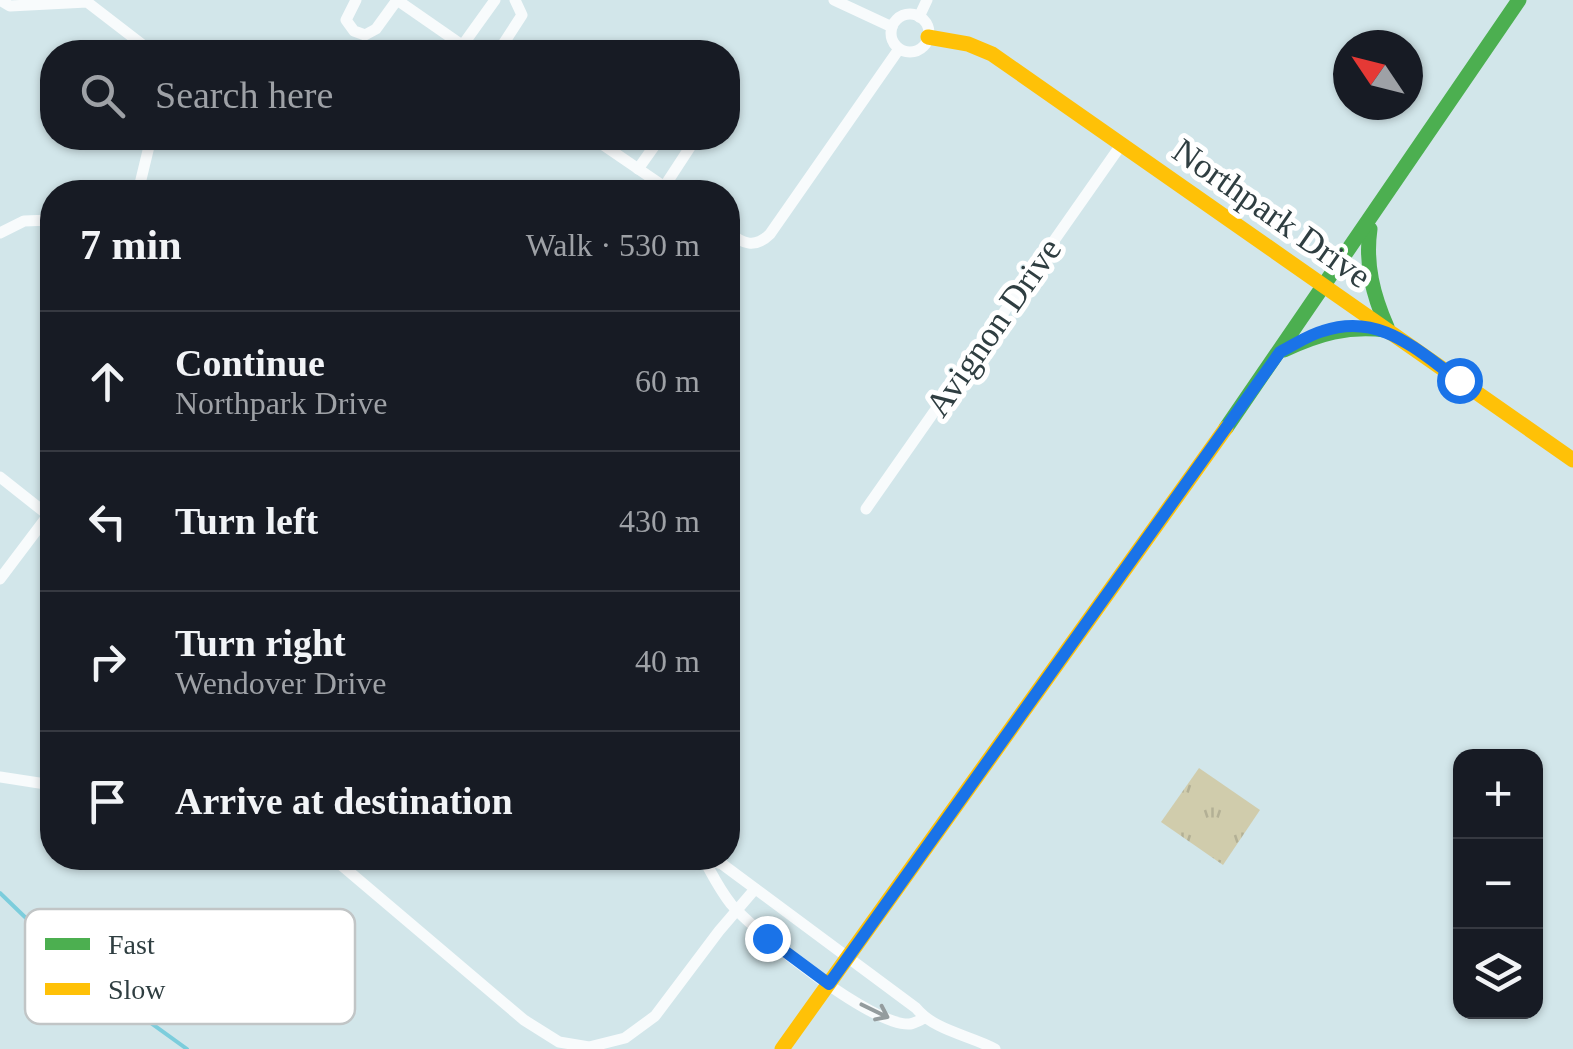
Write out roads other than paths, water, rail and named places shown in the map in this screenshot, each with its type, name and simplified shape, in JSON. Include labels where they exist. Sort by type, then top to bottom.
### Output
[{"type":"main road","points":[[782,1049],[1280,352],[1519,0]]},
{"type":"main road","name":"Northpark Drive","points":[[928,37],[968,44],[992,54],[1573,460]]},
{"type":"main road","points":[[1373,218],[1367,245],[1370,284],[1388,330]]},
{"type":"main road","points":[[1280,352],[1324,330],[1362,326],[1388,330]]},
{"type":"street","points":[[0,0],[10,6],[87,2],[136,40]]},
{"type":"street","points":[[356,0],[346,20],[354,32],[365,35],[376,29],[397,0],[454,40]]},
{"type":"street","points":[[472,40],[495,0]]},
{"type":"street","points":[[506,40],[522,15],[515,0]]},
{"type":"street","points":[[834,0],[892,27]]},
{"type":"street","points":[[919,17],[927,0]]},
{"type":"street","points":[[904,16],[919,17],[927,25],[924,45],[916,51],[900,49],[892,37],[892,27],[904,16]]},
{"type":"street","points":[[740,239],[748,244],[762,242],[770,234],[900,49]]},
{"type":"street","name":"Avignon Drive","points":[[866,509],[1121,145]]},
{"type":"street","points":[[141,180],[148,150]]},
{"type":"street","points":[[611,150],[654,180]]},
{"type":"street","points":[[638,168],[651,150]]},
{"type":"street","points":[[673,180],[690,150]]},
{"type":"street","points":[[0,232],[24,221],[40,220]]},
{"type":"street","points":[[0,477],[40,505]]},
{"type":"street","points":[[0,578],[40,525]]},
{"type":"street","points":[[0,777],[40,783]]},
{"type":"street","points":[[348,870],[524,1020],[559,1042],[589,1047],[624,1038],[656,1016],[755,889]]},
{"type":"street","points":[[709,870],[737,910],[780,950],[829,984],[892,1020],[908,1024],[924,1018]]},
{"type":"street","points":[[730,870],[916,1008],[924,1018],[995,1049]]},
{"type":"waterway","points":[[0,893],[25,917]]},
{"type":"waterway","points":[[152,1024],[187,1049]]}]
